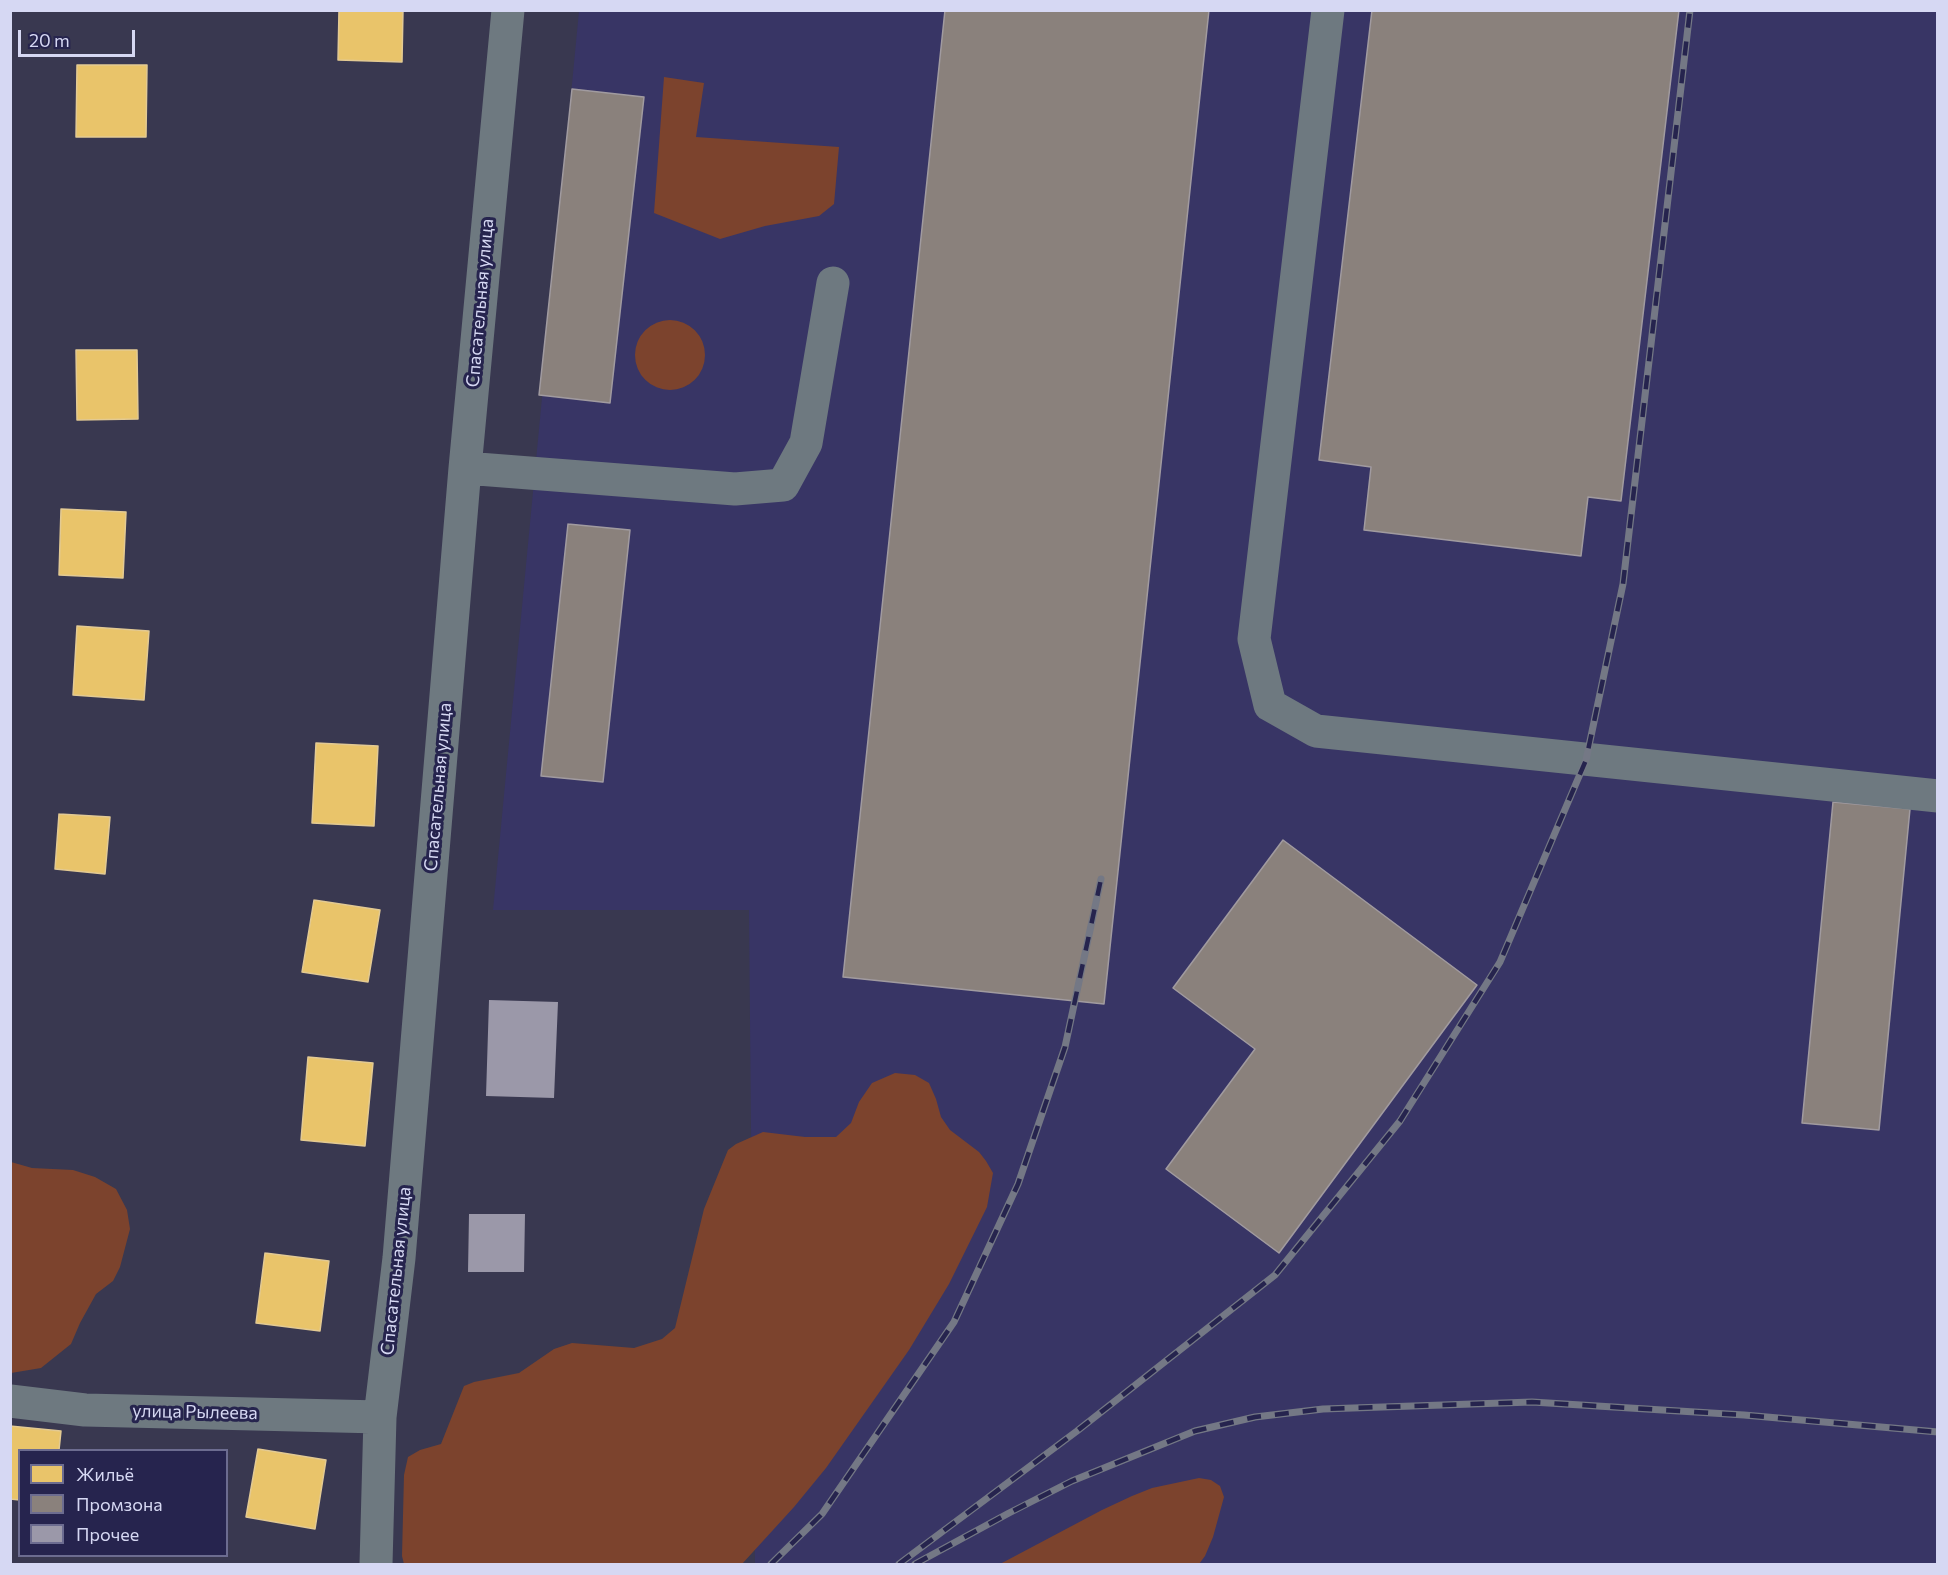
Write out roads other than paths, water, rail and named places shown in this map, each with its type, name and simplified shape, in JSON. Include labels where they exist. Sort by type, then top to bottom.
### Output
[{"type":"street","name":"Спасательная улица","points":[[376,1564],[380,1417],[399,1258],[465,468],[508,10]]},
{"type":"street","points":[[1328,10],[1254,639],[1270,705],[1316,731],[1938,796]]},
{"type":"street","points":[[465,468],[735,489],[783,485],[806,442],[833,283]]},
{"type":"street","name":"улица Рылеева","points":[[10,1401],[85,1410],[380,1417]]},
{"type":"railway","points":[[899,1564],[1077,1431],[1275,1275],[1400,1121],[1500,962],[1586,760],[1623,584],[1690,10]]},
{"type":"railway","points":[[771,1564],[822,1514],[954,1322],[1018,1184],[1065,1047],[1101,879]]},
{"type":"railway","points":[[915,1564],[1072,1481],[1195,1431],[1255,1417],[1323,1409],[1532,1402],[1744,1415],[1938,1432]]}]
